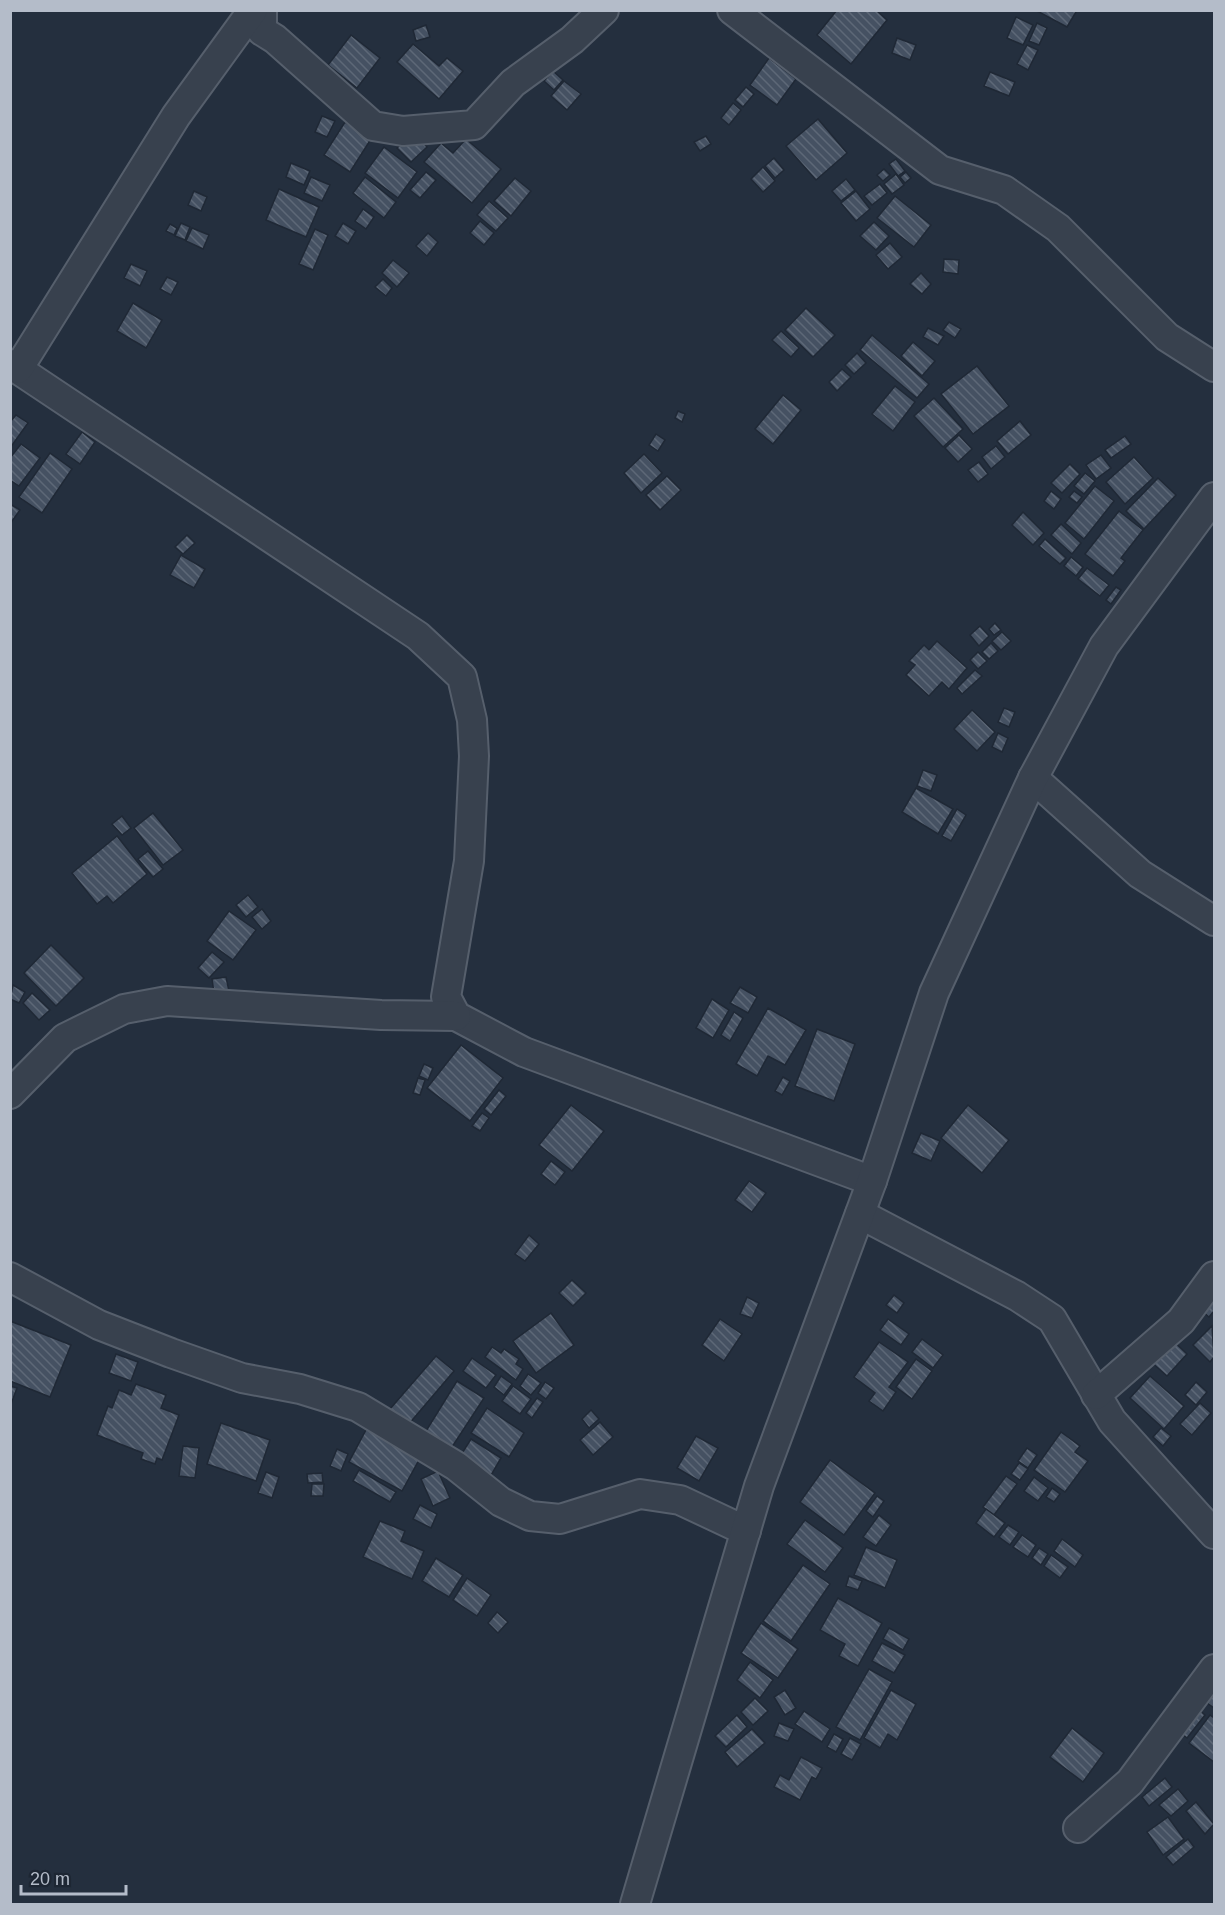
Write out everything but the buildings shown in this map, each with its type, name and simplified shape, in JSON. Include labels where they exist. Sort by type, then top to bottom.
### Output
[{"type":"street","points":[[253,10],[176,116],[14,367],[418,636],[462,677],[472,720],[474,756],[469,861],[446,997],[456,1016]]},
{"type":"street","points":[[262,10],[262,31],[275,39],[373,126],[403,131],[474,125],[513,83],[572,40],[604,10]]},
{"type":"street","points":[[732,10],[940,170],[1004,190],[1058,228],[1167,337],[1215,368]]},
{"type":"street","points":[[635,1905],[759,1486],[872,1181],[934,993],[1033,778],[1104,646],[1211,510]]},
{"type":"street","points":[[1033,778],[1140,874],[1215,921]]},
{"type":"street","points":[[10,1094],[65,1038],[124,1010],[167,1001],[381,1015],[456,1016],[524,1052],[872,1181]]},
{"type":"street","points":[[860,1214],[1017,1296],[1052,1319],[1112,1421],[1215,1534]]},
{"type":"street","points":[[1096,1395],[1181,1321],[1215,1276]]},
{"type":"street","points":[[10,1277],[99,1325],[171,1353],[242,1378],[300,1389],[358,1407],[456,1466],[501,1502],[530,1516],[560,1519],[640,1494],[680,1500],[746,1530]]},
{"type":"street","points":[[1078,1827],[1130,1782],[1215,1669]]}]
